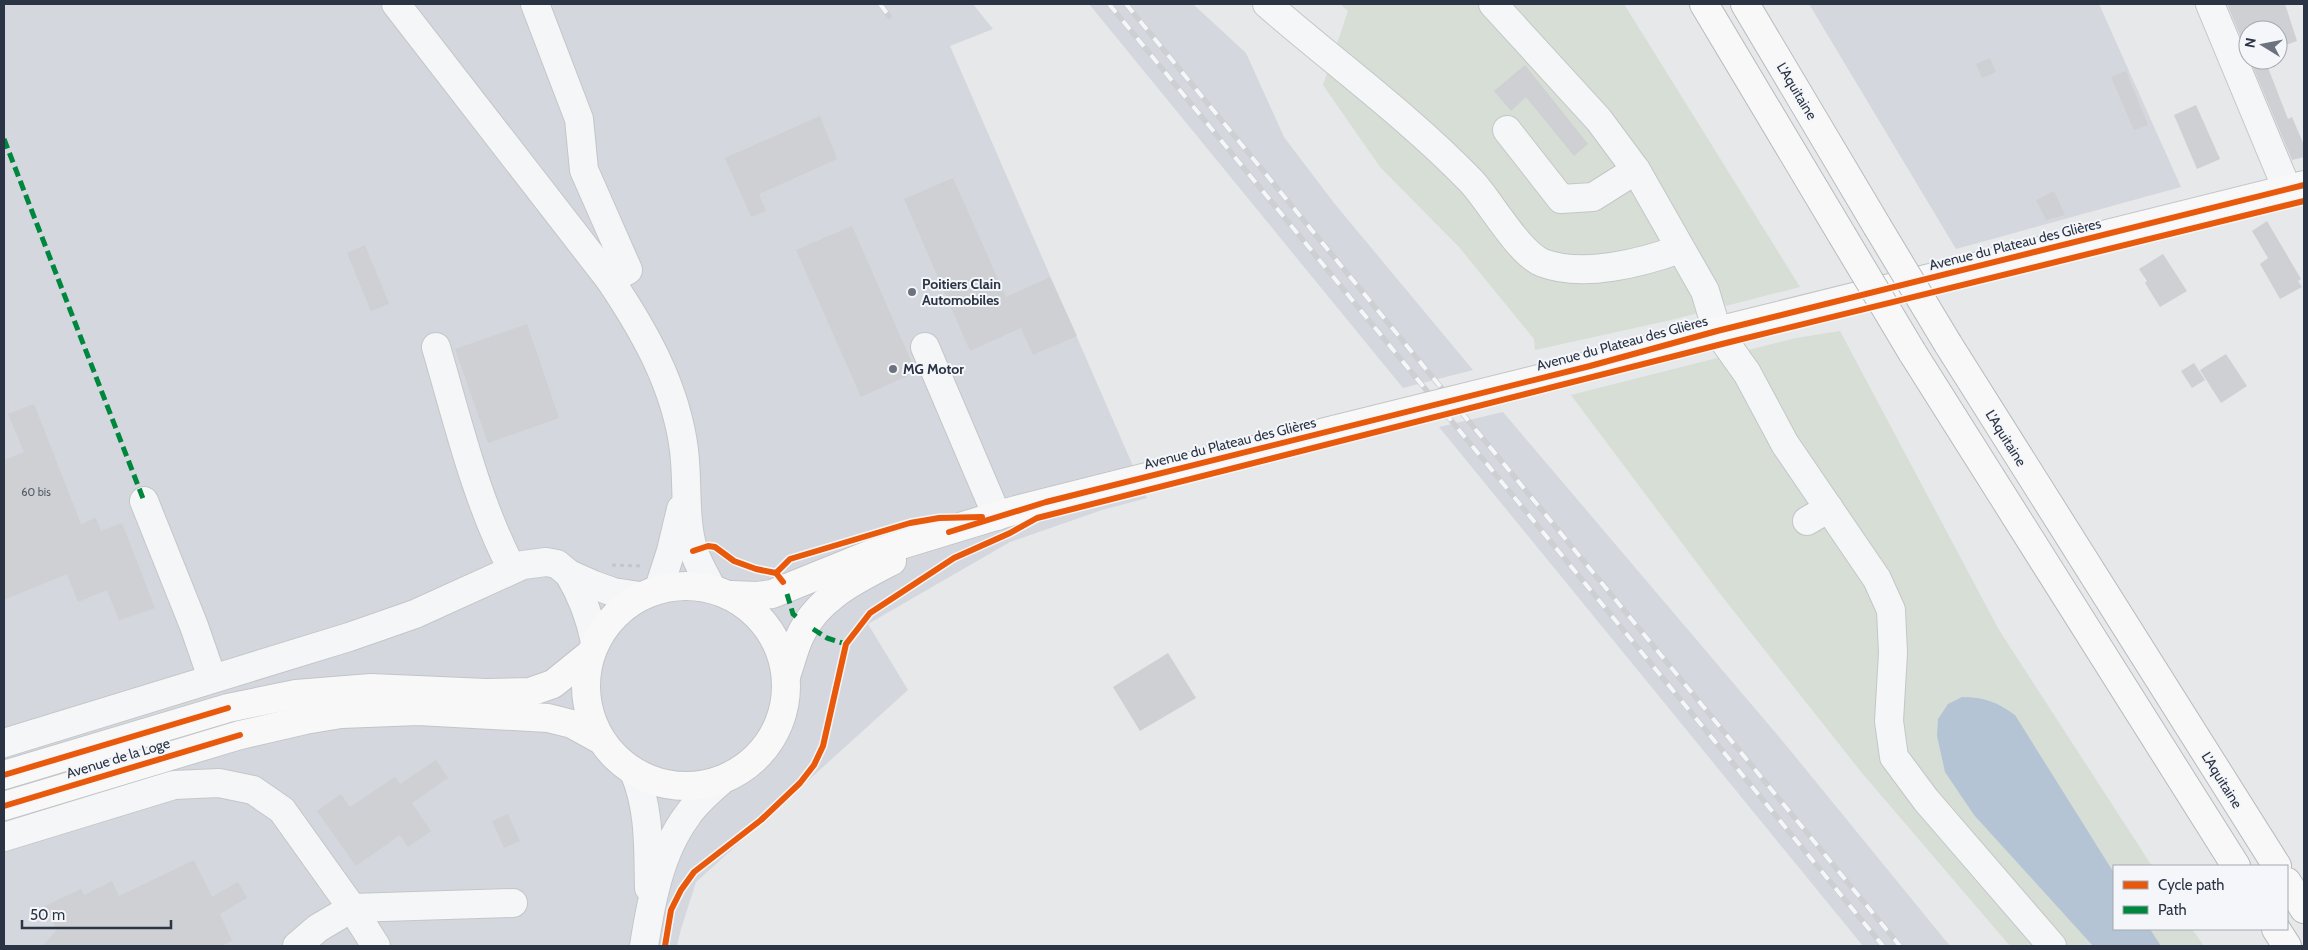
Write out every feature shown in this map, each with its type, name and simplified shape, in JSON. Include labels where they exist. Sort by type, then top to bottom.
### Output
[{"type":"main road","points":[[1704,4],[1912,352],[2235,865]]},
{"type":"main road","name":"L'Aquitaine","points":[[1745,4],[1948,344],[2276,865]]},
{"type":"main road","name":"Avenue du Plateau des Glières","points":[[648,583],[685,584],[757,596],[772,594],[871,554],[997,516],[1555,375],[1717,330],[2296,187]]},
{"type":"main road","name":"Avenue du Plateau des Glières","points":[[786,676],[806,624],[824,603],[845,587],[948,532]]},
{"type":"main road","points":[[648,583],[613,615],[592,648],[585,684],[589,713],[601,740],[616,758],[634,772],[655,782],[677,786],[700,786],[722,780],[745,768],[764,750],[778,727],[786,702],[786,676],[778,643],[758,615],[721,591]]},
{"type":"main road","name":"Avenue de la Loge","points":[[4,774],[228,708],[296,694],[387,688],[486,693],[530,692],[553,684],[592,648]]},
{"type":"main road","name":"Avenue de la Loge","points":[[4,806],[240,735],[304,720],[341,714],[418,711],[548,718],[572,724],[601,740]]},
{"type":"main road","points":[[2288,884],[2304,909]]},
{"type":"main road","points":[[2277,930],[2287,946]]},
{"type":"street","points":[[396,4],[610,280],[638,323],[658,361],[676,410],[684,450],[693,551],[721,591]]},
{"type":"street","points":[[535,4],[579,119],[584,170],[628,270],[610,280]]},
{"type":"street","points":[[1267,4],[1395,109],[1430,142],[1472,182],[1522,247],[1540,263],[1559,268],[1611,268],[1651,259],[1680,249]]},
{"type":"street","points":[[1493,4],[1599,120],[1636,170],[1704,291],[1717,330],[1747,373],[1785,444],[1818,514],[1877,579],[1891,610],[1893,652],[1889,721],[1894,758],[1926,800],[2052,946]]},
{"type":"street","points":[[2210,4],[2296,187]]},
{"type":"street","points":[[1507,130],[1561,199],[1593,197],[1636,170]]},
{"type":"street","points":[[436,347],[469,463],[499,544],[512,569]]},
{"type":"street","points":[[926,347],[997,516]]},
{"type":"street","points":[[4,743],[349,637],[415,614],[512,569],[528,564],[546,562],[557,564],[569,574],[613,592],[648,583],[671,551],[686,488]]},
{"type":"street","points":[[144,501],[194,626],[212,678]]},
{"type":"street","points":[[569,574],[582,595],[591,620],[592,648]]},
{"type":"street","points":[[634,772],[642,790],[646,809],[650,912]]},
{"type":"street","points":[[644,946],[650,912],[668,851],[676,832],[700,800],[722,780]]},
{"type":"street","points":[[4,837],[174,785],[219,783],[253,790],[282,810],[352,908],[376,946]]},
{"type":"street","points":[[297,946],[318,928],[352,908],[513,903]]},
{"type":"path","points":[[611,565],[648,583]]},
{"type":"shaded area","points":[[4,4],[973,4],[993,29],[950,46],[1147,498],[1102,510],[1010,542],[868,624],[908,690],[696,882],[677,946],[4,946]]},
{"type":"shaded area","points":[[1089,4],[1193,4],[1246,53],[1284,137],[1334,203],[1473,370],[1403,388]]},
{"type":"shaded area","points":[[1340,4],[1624,4],[1800,287],[1671,320],[1535,350],[1534,339],[1459,247],[1380,167],[1323,85],[1348,11]]},
{"type":"shaded area","points":[[1809,4],[2099,4],[2181,187],[1956,249]]},
{"type":"shaded area","points":[[1840,331],[1999,630],[2151,865],[2113,865],[2113,930],[2193,930],[2204,946],[2010,946],[1862,773],[1721,595],[1571,395],[1796,338]]},
{"type":"shaded area","points":[[1503,412],[1785,744],[1950,946],[1863,946],[1439,427]]},
{"type":"water","points":[[1962,697],[1977,698],[1990,701],[2015,715],[2113,871],[2113,930],[2151,930],[2161,946],[2093,946],[1974,815],[1945,772],[1937,736],[1938,719],[1948,704]]},
{"type":"building","points":[[2227,4],[2285,4],[2297,41],[2288,44],[2288,20],[2238,20],[2238,31]]},
{"type":"building","points":[[1990,58],[1996,72],[1982,78],[1976,64]]},
{"type":"building","points":[[1525,65],[1588,144],[1574,156],[1526,97],[1511,111],[1494,91]]},
{"type":"building","points":[[2254,70],[2269,70],[2288,119],[2292,117],[2304,145],[2304,157],[2292,160]]},
{"type":"building","points":[[2126,71],[2148,125],[2134,130],[2111,77]]},
{"type":"building","points":[[2196,105],[2220,159],[2197,169],[2174,115]]},
{"type":"building","points":[[820,116],[837,159],[759,194],[766,211],[751,217],[725,158]]},
{"type":"building","points":[[953,178],[1006,297],[1050,277],[1077,336],[1033,355],[1021,328],[970,351],[904,199]]},
{"type":"building","points":[[2054,191],[2065,215],[2046,220],[2036,200]]},
{"type":"building","points":[[2267,221],[2301,279],[2298,281],[2302,287],[2280,299],[2260,264],[2268,258],[2252,231]]},
{"type":"building","points":[[852,226],[916,372],[861,397],[796,250]]},
{"type":"building","points":[[365,245],[389,304],[371,311],[347,253]]},
{"type":"building","points":[[2163,254],[2187,291],[2160,307],[2145,283],[2147,281],[2139,269]]},
{"type":"building","points":[[527,324],[559,418],[488,443],[455,349]]},
{"type":"building","points":[[2226,354],[2247,386],[2221,403],[2200,370]]},
{"type":"building","points":[[2194,363],[2205,380],[2192,388],[2181,371]]},
{"type":"building","points":[[34,404],[81,524],[96,518],[101,531],[122,523],[155,608],[119,620],[107,590],[78,602],[67,574],[4,600],[4,460],[24,452],[8,414]]},
{"type":"building","points":[[1168,653],[1196,698],[1140,731],[1113,687]]},
{"type":"building","points":[[436,760],[448,778],[412,803],[431,831],[408,847],[400,835],[356,866],[317,811],[341,794],[350,807],[395,777],[400,784]]},
{"type":"building","points":[[508,814],[520,841],[504,848],[492,821]]},
{"type":"building","points":[[194,860],[212,897],[238,882],[247,898],[220,914],[232,941],[221,946],[42,946],[57,930],[45,906],[81,889],[84,895],[112,881],[119,896]]},
{"type":"railway","points":[[880,4],[889,16]]},
{"type":"railway","points":[[1109,4],[1883,946]]},
{"type":"railway","points":[[1126,4],[1900,946]]},
{"type":"marked path","points":[[4,139],[144,501]]},
{"type":"marked path","points":[[787,594],[793,614],[799,619]]},
{"type":"marked path","points":[[813,629],[827,638],[846,644]]},
{"type":"cycle path","points":[[949,532],[1046,502],[1590,366],[1717,331],[2304,185]]},
{"type":"cycle path","points":[[665,946],[671,910],[681,890],[694,872],[761,820],[800,783],[814,765],[823,746],[846,644],[870,613],[954,558],[1010,533],[1037,518],[1726,343],[2304,201]]},
{"type":"cycle path","points":[[776,573],[790,559],[910,523],[939,518],[982,517]]},
{"type":"cycle path","points":[[693,551],[708,546],[715,547],[734,561],[756,569],[776,573],[783,582]]},
{"type":"cycle path","points":[[4,775],[228,708]]},
{"type":"cycle path","points":[[4,806],[240,735]]},
{"type":"place","name":"Poitiers Clain Automobiles","points":[[912,292]]},
{"type":"place","name":"MG Motor","points":[[893,369]]}]
